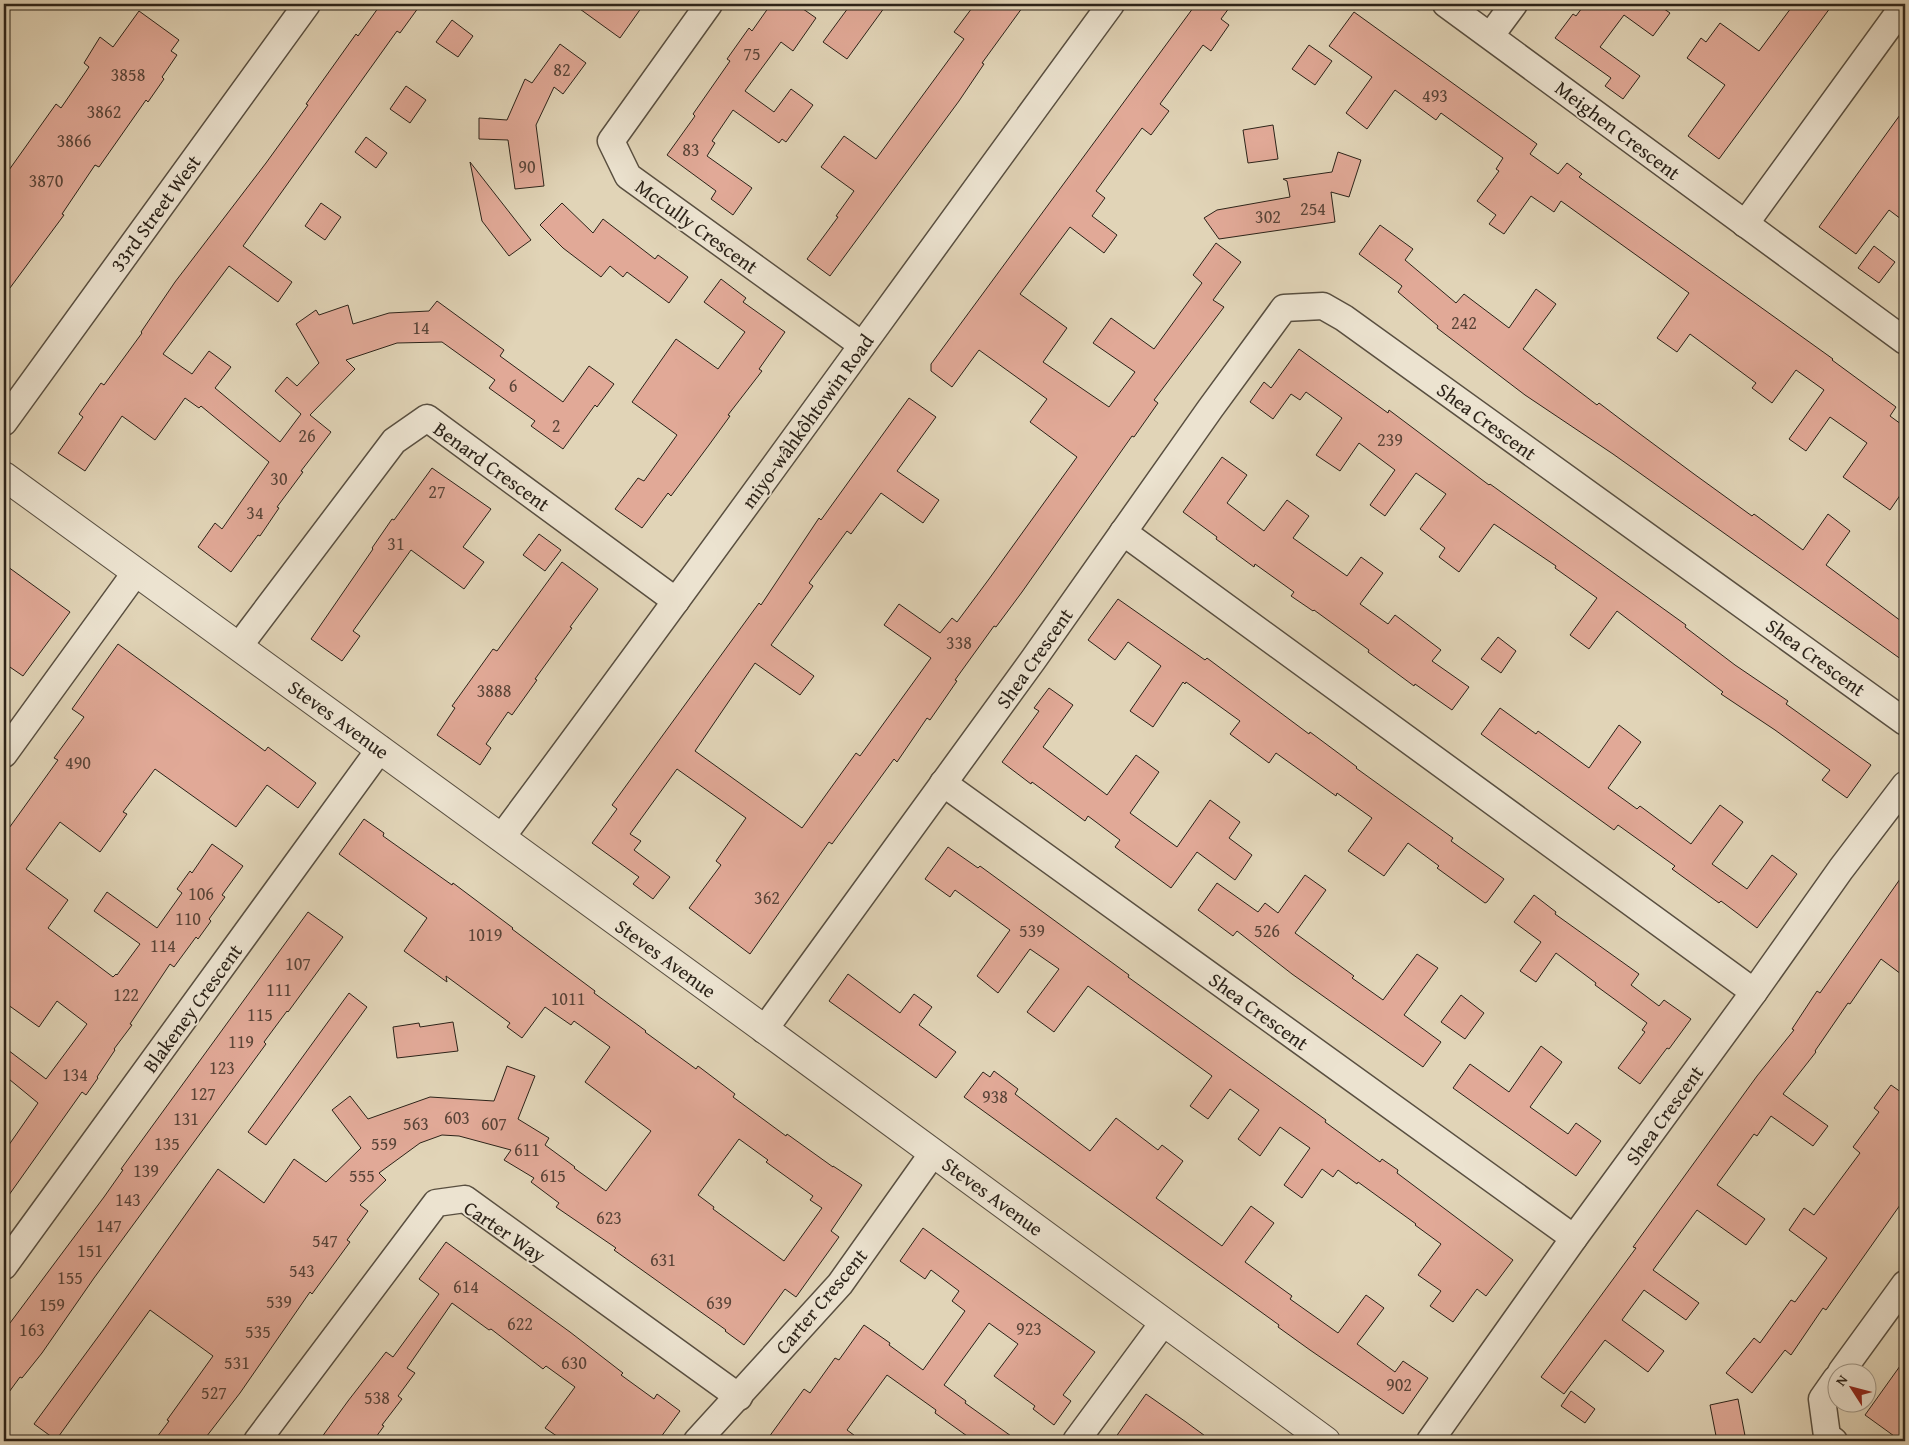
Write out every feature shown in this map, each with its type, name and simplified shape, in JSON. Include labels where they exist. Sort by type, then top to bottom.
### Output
[{"type":"street","name":"33rd Street West","points":[[4,422],[307,4]]},
{"type":"street","name":"McCully Crescent","points":[[709,4],[611,141],[628,176],[862,345]]},
{"type":"street","name":"miyo-wâhkôhtowin Road","points":[[501,838],[1111,4]]},
{"type":"street","name":"Meighen Crescent","points":[[1446,4],[1905,341]]},
{"type":"street","points":[[1491,36],[1514,4]]},
{"type":"street","points":[[1745,224],[1905,4]]},
{"type":"street","name":"Shea Crescent","points":[[764,1030],[1284,308],[1323,306],[1344,318],[1905,722]]},
{"type":"street","name":"Benard Crescent","points":[[239,646],[394,441],[426,418],[676,601]]},
{"type":"street","name":"Steves Avenue","points":[[4,476],[1326,1441]]},
{"type":"street","points":[[1123,532],[1754,992]]},
{"type":"street","points":[[4,754],[136,572]]},
{"type":"street","name":"Blakeney Crescent","points":[[4,1266],[380,749]]},
{"type":"street","name":"Shea Crescent","points":[[943,783],[1574,1238]]},
{"type":"street","name":"Shea Crescent","points":[[1430,1441],[1574,1238],[1841,870],[1905,785]]},
{"type":"street","name":"Carter Crescent","points":[[697,1441],[840,1284],[933,1153]]},
{"type":"street","name":"Carter Way","points":[[257,1441],[436,1203],[465,1199],[739,1397]]},
{"type":"street","points":[[1848,1362],[1905,1284]]},
{"type":"street","points":[[1076,1441],[1163,1323]]},
{"type":"street","points":[[1826,1393],[1822,1399],[1827,1436],[1834,1441]]},
{"type":"building","points":[[381,4],[421,4],[400,33],[397,31],[243,246],[292,282],[278,302],[229,266],[163,354],[192,374],[209,351],[231,367],[215,388],[280,442],[301,414],[275,391],[287,377],[297,386],[319,363],[296,324],[316,310],[319,315],[348,305],[353,324],[389,313],[429,311],[437,301],[504,350],[500,356],[563,402],[589,366],[614,384],[597,407],[595,405],[563,449],[531,426],[535,421],[489,388],[495,380],[442,342],[397,343],[346,360],[355,369],[310,415],[331,432],[301,471],[303,472],[277,507],[279,508],[260,536],[258,535],[231,572],[198,547],[215,523],[222,529],[269,462],[201,406],[199,408],[185,398],[155,440],[122,416],[85,471],[58,453],[83,417],[79,414],[101,383],[104,385],[142,333],[175,282],[266,163],[356,34],[358,36]]},
{"type":"building","points":[[573,4],[644,4],[620,38]]},
{"type":"building","points":[[771,4],[796,4],[816,18],[793,51],[781,42],[745,91],[774,112],[791,89],[813,105],[786,142],[782,139],[779,143],[733,110],[712,141],[715,143],[707,156],[752,188],[733,215],[711,199],[716,191],[667,155],[695,116],[693,114],[730,61],[727,59],[749,28],[752,31]]},
{"type":"building","points":[[851,4],[887,4],[847,59],[823,42]]},
{"type":"building","points":[[975,4],[1025,4],[982,63],[984,64],[959,101],[830,276],[807,259],[838,217],[836,216],[854,191],[821,167],[844,136],[876,159],[964,39],[954,32]]},
{"type":"building","points":[[1196,4],[1232,4],[1221,19],[1229,25],[1211,51],[1203,45],[1160,104],[1169,111],[1151,135],[1142,128],[1096,191],[1105,198],[1092,216],[1117,235],[1104,253],[1070,227],[1020,294],[1067,328],[1043,362],[1109,407],[1135,372],[1093,343],[1111,318],[1154,349],[1202,283],[1193,275],[1216,243],[1241,262],[1213,300],[1224,307],[1154,400],[1158,403],[1134,437],[1132,436],[1022,592],[996,627],[994,626],[955,680],[957,681],[930,720],[927,718],[897,762],[894,759],[832,844],[829,842],[750,954],[689,908],[721,865],[716,861],[746,818],[677,769],[630,834],[641,841],[634,850],[670,877],[653,899],[633,884],[639,877],[592,843],[617,809],[612,805],[759,603],[761,605],[819,518],[821,520],[909,398],[936,417],[897,471],[939,500],[923,523],[881,493],[851,534],[847,531],[809,583],[813,586],[771,645],[814,676],[800,695],[755,663],[695,751],[802,828],[856,753],[860,756],[931,658],[884,625],[899,604],[940,633],[952,618],[957,622],[1077,457],[1030,422],[1047,399],[979,350],[952,387],[931,371],[931,364]]},
{"type":"building","points":[[1585,4],[1657,4],[1670,13],[1653,36],[1624,15],[1600,47],[1640,76],[1623,99],[1605,86],[1611,78],[1555,38],[1573,14],[1576,16]]},
{"type":"building","points":[[1794,4],[1833,4],[1719,159],[1688,136],[1725,85],[1687,58],[1701,38],[1706,42],[1720,23],[1759,51]]},
{"type":"building","points":[[139,11],[179,40],[171,51],[177,55],[162,77],[164,79],[148,102],[146,100],[99,167],[95,165],[62,214],[64,215],[4,296],[4,177],[56,104],[61,108],[89,67],[84,63],[100,37],[113,47]]},
{"type":"building","points":[[1354,12],[1537,144],[1530,154],[1558,174],[1567,163],[1582,174],[1579,177],[1833,359],[1896,407],[1890,416],[1905,427],[1905,488],[1890,510],[1843,477],[1867,443],[1830,417],[1806,451],[1789,439],[1824,390],[1796,370],[1772,403],[1752,388],[1756,383],[1690,334],[1677,352],[1657,338],[1689,293],[1561,201],[1554,212],[1531,196],[1504,234],[1489,224],[1496,215],[1477,201],[1499,171],[1496,169],[1503,158],[1441,113],[1436,120],[1395,90],[1367,129],[1346,113],[1372,77],[1329,46]]},
{"type":"building","points":[[452,20],[473,36],[458,57],[436,42]]},
{"type":"building","points":[[560,44],[586,63],[563,94],[554,87],[536,125],[544,186],[515,189],[508,140],[479,139],[479,118],[507,120],[525,79],[532,83]]},
{"type":"building","points":[[1309,45],[1332,61],[1315,85],[1292,69]]},
{"type":"building","points":[[406,86],[426,100],[410,123],[390,109]]},
{"type":"building","points":[[1905,108],[1905,222],[1889,210],[1856,254],[1819,227]]},
{"type":"building","points":[[1273,125],[1278,159],[1248,163],[1243,130]]},
{"type":"building","points":[[366,137],[387,153],[376,168],[355,152]]},
{"type":"building","points":[[1338,152],[1361,160],[1349,197],[1331,192],[1335,222],[1219,239],[1204,218],[1217,210],[1290,197],[1287,181],[1283,179],[1332,172]]},
{"type":"building","points":[[470,162],[531,240],[509,256],[482,221]]},
{"type":"building","points":[[321,203],[341,217],[325,240],[305,226]]},
{"type":"building","points":[[562,203],[593,233],[603,219],[655,259],[658,255],[688,277],[669,303],[627,272],[623,277],[610,266],[601,277],[563,248],[540,225]]},
{"type":"building","points":[[1380,225],[1413,249],[1405,260],[1456,303],[1464,294],[1509,328],[1536,289],[1556,304],[1523,349],[1597,405],[1599,403],[1752,516],[1754,514],[1803,550],[1828,514],[1850,531],[1826,565],[1905,624],[1905,662],[1613,454],[1525,395],[1437,328],[1438,326],[1398,292],[1402,286],[1359,254]]},
{"type":"building","points":[[1874,246],[1895,262],[1879,283],[1858,268]]},
{"type":"building","points":[[721,279],[746,298],[743,302],[785,332],[759,369],[762,371],[728,415],[730,416],[709,445],[671,496],[668,493],[642,528],[615,509],[638,478],[644,481],[677,435],[632,402],[676,339],[718,369],[745,332],[704,302]]},
{"type":"building","points":[[1299,349],[1388,413],[1389,410],[1489,485],[1686,625],[1685,627],[1735,665],[1788,701],[1786,704],[1871,765],[1847,798],[1822,780],[1830,770],[1721,694],[1723,692],[1617,611],[1589,649],[1570,635],[1597,598],[1555,568],[1556,566],[1494,524],[1459,572],[1439,557],[1445,548],[1420,529],[1446,494],[1416,473],[1385,516],[1370,505],[1395,470],[1359,443],[1340,471],[1316,455],[1342,418],[1306,392],[1300,400],[1291,394],[1273,419],[1250,402],[1264,382],[1271,388]]},
{"type":"building","points":[[1222,457],[1247,475],[1227,503],[1264,531],[1287,500],[1309,516],[1293,538],[1347,576],[1361,557],[1383,573],[1360,604],[1388,624],[1395,615],[1441,650],[1432,661],[1469,687],[1452,710],[1415,684],[1414,686],[1368,652],[1369,650],[1314,610],[1291,596],[1294,592],[1255,564],[1254,567],[1183,512]]},
{"type":"building","points":[[432,468],[491,509],[463,547],[484,562],[464,589],[411,550],[353,631],[360,636],[342,661],[311,639],[392,519],[394,520]]},
{"type":"building","points":[[539,534],[561,550],[545,571],[523,555]]},
{"type":"building","points":[[562,562],[598,589],[570,627],[572,628],[535,679],[537,680],[512,715],[508,712],[486,744],[491,748],[480,765],[437,735],[455,708],[452,706],[493,649],[497,651]]},
{"type":"building","points":[[4,564],[70,612],[23,676],[4,663]]},
{"type":"building","points":[[1118,599],[1205,660],[1207,658],[1309,734],[1310,732],[1356,768],[1453,838],[1451,841],[1504,879],[1487,902],[1485,903],[1437,868],[1439,866],[1408,843],[1384,876],[1348,851],[1372,818],[1337,793],[1336,796],[1276,753],[1269,763],[1230,734],[1240,721],[1186,682],[1185,684],[1183,682],[1153,727],[1130,711],[1161,666],[1128,642],[1115,660],[1088,640]]},
{"type":"building","points":[[1498,637],[1516,651],[1501,673],[1481,659]]},
{"type":"building","points":[[118,644],[265,751],[268,747],[316,783],[298,808],[267,785],[236,827],[155,769],[123,812],[127,814],[100,852],[60,822],[26,869],[68,900],[48,928],[113,977],[117,975],[140,944],[94,911],[107,892],[157,928],[182,893],[177,889],[190,871],[192,873],[212,844],[243,866],[222,895],[225,897],[209,919],[211,921],[198,939],[196,937],[174,967],[170,964],[130,1024],[132,1025],[114,1049],[98,1078],[86,1095],[82,1092],[4,1202],[4,1152],[38,1103],[4,1075],[4,1047],[46,1079],[87,1024],[57,1001],[39,1027],[4,1002],[4,835],[58,760],[54,758],[84,717],[72,709]]},
{"type":"building","points":[[1049,688],[1073,705],[1043,747],[1107,795],[1136,755],[1159,772],[1130,813],[1177,847],[1210,800],[1240,822],[1229,838],[1252,855],[1235,880],[1197,852],[1171,888],[1115,847],[1120,840],[1088,816],[1085,821],[1002,762],[1039,711],[1034,708]]},
{"type":"building","points":[[1500,708],[1536,734],[1538,731],[1589,768],[1619,725],[1641,742],[1608,788],[1637,809],[1640,806],[1691,844],[1720,805],[1743,822],[1712,864],[1747,889],[1772,855],[1797,874],[1757,928],[1721,901],[1719,903],[1672,869],[1675,866],[1618,825],[1614,830],[1481,734]]},
{"type":"building","points":[[364,819],[384,833],[383,836],[452,885],[453,883],[513,928],[645,1032],[696,1069],[698,1066],[735,1094],[733,1097],[786,1136],[787,1134],[862,1185],[831,1231],[839,1237],[796,1297],[785,1289],[744,1345],[614,1250],[616,1248],[556,1207],[559,1203],[531,1182],[534,1178],[504,1160],[511,1150],[459,1136],[442,1135],[420,1143],[379,1173],[386,1180],[360,1205],[368,1211],[347,1240],[350,1242],[312,1294],[310,1292],[240,1393],[203,1441],[154,1441],[213,1356],[150,1310],[56,1440],[34,1424],[218,1169],[264,1203],[294,1159],[326,1182],[361,1148],[332,1110],[350,1096],[368,1119],[430,1097],[494,1101],[507,1066],[535,1076],[518,1119],[549,1138],[545,1145],[606,1191],[651,1131],[585,1082],[610,1047],[574,1021],[571,1025],[545,1007],[522,1038],[507,1027],[510,1023],[446,976],[447,982],[404,951],[427,918],[339,854]],"holes":[[[739,1139],[768,1160],[766,1162],[813,1196],[810,1200],[822,1208],[784,1261],[713,1209],[714,1207],[698,1195]]]},
{"type":"building","points":[[948,847],[978,868],[980,866],[1129,975],[1128,977],[1326,1120],[1325,1122],[1380,1162],[1382,1159],[1398,1170],[1397,1173],[1513,1260],[1486,1296],[1477,1289],[1453,1322],[1430,1306],[1441,1291],[1418,1275],[1441,1244],[1358,1182],[1357,1184],[1338,1170],[1333,1177],[1322,1169],[1302,1198],[1284,1185],[1310,1148],[1280,1127],[1260,1156],[1238,1139],[1259,1110],[1230,1089],[1208,1119],[1190,1106],[1212,1076],[1088,986],[1054,1032],[1027,1012],[1059,969],[1030,949],[998,993],[977,976],[1010,930],[955,890],[950,897],[925,879]]},
{"type":"building","points":[[1905,872],[1905,977],[1881,959],[1850,1004],[1848,1003],[1816,1052],[1783,1094],[1828,1126],[1813,1146],[1771,1116],[1757,1136],[1754,1134],[1717,1185],[1765,1219],[1746,1245],[1697,1210],[1653,1270],[1699,1303],[1686,1320],[1644,1290],[1622,1320],[1664,1351],[1648,1372],[1605,1340],[1564,1394],[1541,1377],[1636,1248],[1633,1247],[1757,1076],[1794,1030],[1792,1029],[1817,991],[1820,993]]},
{"type":"building","points":[[1305,875],[1326,890],[1295,933],[1354,976],[1352,978],[1383,1000],[1417,954],[1438,968],[1404,1015],[1441,1042],[1423,1067],[1292,974],[1237,931],[1233,936],[1198,910],[1217,883],[1258,912],[1265,903],[1278,913]]},
{"type":"building","points":[[1534,895],[1556,912],[1555,914],[1639,974],[1631,985],[1659,1006],[1664,1000],[1691,1019],[1640,1084],[1618,1068],[1645,1032],[1642,1030],[1647,1023],[1595,985],[1596,983],[1556,953],[1536,982],[1520,971],[1541,942],[1514,922]]},
{"type":"building","points":[[308,912],[343,937],[264,1042],[266,1044],[94,1278],[42,1353],[22,1378],[20,1377],[4,1399],[4,1331],[104,1197],[123,1170],[121,1169]]},
{"type":"building","points":[[848,974],[900,1013],[914,994],[932,1007],[919,1025],[956,1052],[936,1078],[829,1001]]},
{"type":"building","points":[[349,993],[367,1007],[266,1145],[248,1132]]},
{"type":"building","points":[[1461,995],[1484,1013],[1465,1039],[1441,1022]]},
{"type":"building","points":[[453,1022],[458,1051],[397,1058],[393,1027],[419,1023],[420,1027]]},
{"type":"building","points":[[1541,1046],[1562,1062],[1530,1107],[1568,1134],[1576,1123],[1601,1141],[1576,1176],[1453,1088],[1470,1064],[1509,1092]]},
{"type":"building","points":[[994,1071],[1018,1089],[1015,1094],[1090,1151],[1116,1118],[1158,1150],[1162,1145],[1183,1161],[1156,1198],[1222,1246],[1251,1206],[1274,1223],[1245,1262],[1292,1296],[1290,1299],[1338,1333],[1366,1295],[1384,1308],[1357,1344],[1395,1372],[1403,1361],[1428,1378],[1403,1414],[1278,1327],[1279,1325],[964,1097],[983,1072],[990,1077]]},
{"type":"building","points":[[1891,1085],[1905,1095],[1905,1198],[1826,1310],[1823,1308],[1791,1355],[1785,1350],[1752,1393],[1726,1373],[1754,1338],[1760,1343],[1791,1300],[1795,1302],[1827,1258],[1789,1230],[1804,1208],[1814,1215],[1860,1153],[1853,1147],[1879,1112],[1874,1108]]},
{"type":"building","points":[[923,1228],[1095,1352],[1063,1395],[1071,1401],[1054,1425],[1033,1409],[1035,1406],[994,1376],[1018,1344],[989,1323],[944,1385],[966,1401],[965,1403],[1018,1441],[974,1441],[935,1413],[936,1410],[887,1375],[847,1430],[862,1441],[766,1441],[804,1389],[810,1393],[835,1358],[839,1360],[864,1325],[923,1370],[965,1311],[952,1301],[959,1291],[931,1270],[925,1279],[900,1261]]},
{"type":"building","points":[[446,1242],[570,1332],[623,1373],[621,1375],[654,1399],[657,1394],[680,1411],[658,1441],[564,1441],[545,1428],[575,1387],[546,1366],[543,1369],[491,1329],[489,1330],[452,1303],[407,1368],[415,1373],[398,1396],[402,1399],[382,1425],[384,1426],[373,1441],[319,1441],[386,1352],[393,1357],[439,1294],[419,1279]]},
{"type":"building","points":[[1905,1359],[1905,1441],[1901,1441],[1865,1415],[1867,1412],[1876,1412],[1876,1400]]},
{"type":"building","points":[[1571,1391],[1595,1409],[1585,1423],[1561,1406]]},
{"type":"building","points":[[1146,1394],[1186,1422],[1212,1441],[1113,1441]]},
{"type":"building","points":[[1738,1399],[1746,1441],[1717,1441],[1710,1405]]}]
